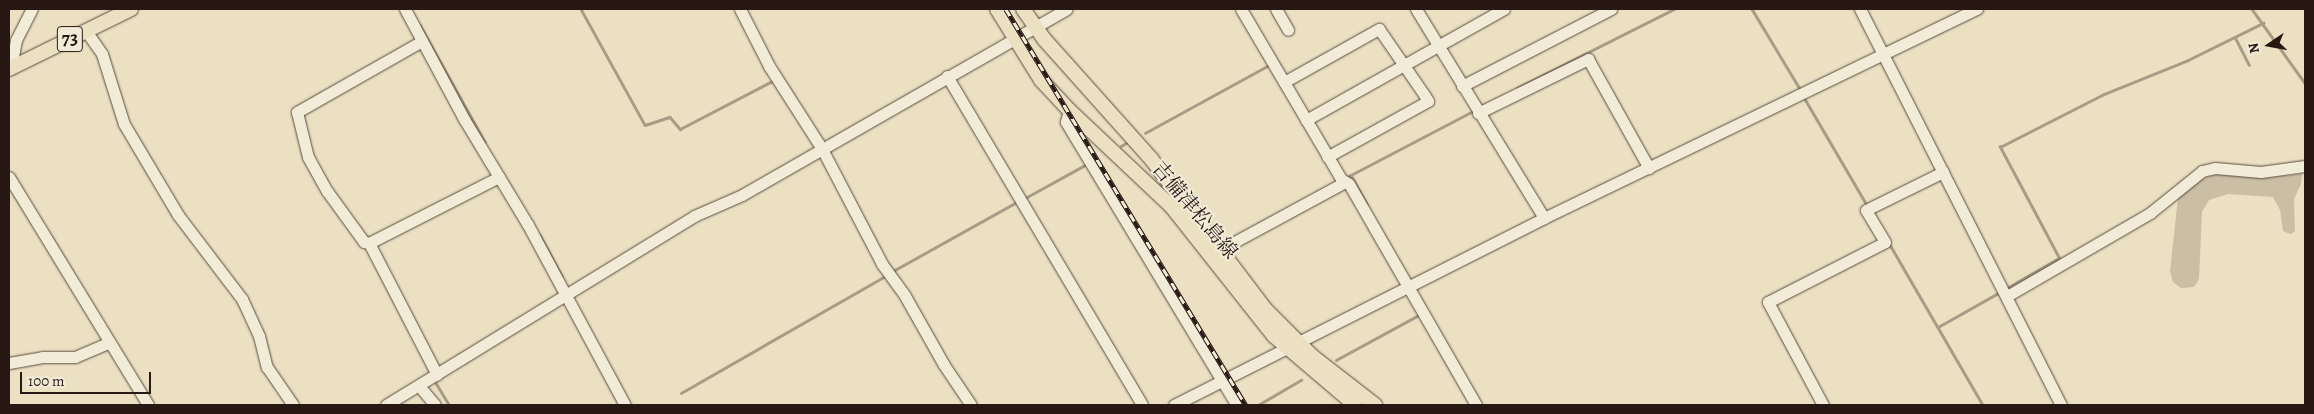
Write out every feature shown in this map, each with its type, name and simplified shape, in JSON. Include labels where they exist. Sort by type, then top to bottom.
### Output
[{"type":"main road","name":"73","points":[[10,68],[131,9]]},
{"type":"main road","name":"吉備津松島線","points":[[997,9],[1038,76],[1069,110],[1171,206],[1257,317],[1293,346],[1375,405]]},
{"type":"main road","name":"吉備津松島線","points":[[1023,9],[1035,27],[1152,160],[1293,346],[1355,405]]},
{"type":"street","points":[[10,68],[16,40],[32,9]]},
{"type":"street","points":[[405,9],[625,405]]},
{"type":"street","points":[[740,9],[769,66],[822,149],[882,264],[905,296],[944,365],[971,405]]},
{"type":"street","points":[[386,405],[420,387],[565,294],[694,216],[742,195],[1014,37],[1067,9]]},
{"type":"street","points":[[1241,9],[1410,286],[1476,405]]},
{"type":"street","points":[[1276,9],[1288,30]]},
{"type":"street","points":[[1416,9],[1544,218]]},
{"type":"street","points":[[1308,118],[1504,9]]},
{"type":"street","points":[[1462,86],[1608,9]]},
{"type":"street","points":[[1860,9],[2061,405]]},
{"type":"street","points":[[1174,405],[1544,218],[1977,9]]},
{"type":"street","points":[[1286,81],[1379,29],[1428,102],[1330,155]]},
{"type":"street","points":[[86,31],[102,54],[124,124],[178,216],[242,299],[259,336],[267,367],[293,405]]},
{"type":"street","points":[[422,41],[297,112],[308,157],[328,192],[364,242],[369,242],[499,177]]},
{"type":"street","points":[[1477,110],[1588,59],[1649,168]]},
{"type":"street","points":[[947,76],[1142,405]]},
{"type":"street","points":[[1069,110],[1066,122],[1236,405]]},
{"type":"street","points":[[2005,292],[2150,213],[2202,171],[2220,168],[2261,172],[2305,166]]},
{"type":"street","points":[[1823,405],[1768,302],[1885,242],[1869,209],[1943,172]]},
{"type":"street","points":[[9,177],[108,343],[148,405]]},
{"type":"street","points":[[1227,246],[1345,182]]},
{"type":"street","points":[[369,242],[437,375]]},
{"type":"street","points":[[9,363],[42,357],[75,357],[108,343]]},
{"type":"street","points":[[420,387],[435,405]]},
{"type":"shaded area","points":[[2218,174],[2261,178],[2302,174],[2301,184],[2294,199],[2295,231],[2291,234],[2283,231],[2280,210],[2273,197],[2228,194],[2209,200],[2202,212],[2199,279],[2194,287],[2181,288],[2173,282],[2170,271],[2178,198],[2191,182]]},
{"type":"waterway","points":[[581,9],[645,125],[670,117],[680,129],[774,80]]},
{"type":"waterway","points":[[1517,88],[1674,9]]},
{"type":"waterway","points":[[1752,9],[1800,89]]},
{"type":"waterway","points":[[2252,9],[2305,83]]},
{"type":"waterway","points":[[2007,288],[2059,258],[2000,147],[2102,95],[2188,60],[2263,23]]},
{"type":"waterway","points":[[420,25],[485,142]]},
{"type":"waterway","points":[[2235,37],[2249,65]]},
{"type":"waterway","points":[[1145,133],[1269,65]]},
{"type":"waterway","points":[[1805,99],[1867,205]]},
{"type":"waterway","points":[[1347,177],[1475,110]]},
{"type":"waterway","points":[[1121,146],[1128,142]]},
{"type":"waterway","points":[[1027,197],[1085,165]]},
{"type":"waterway","points":[[1351,175],[1367,204]]},
{"type":"waterway","points":[[893,271],[1017,202]]},
{"type":"waterway","points":[[540,235],[562,276]]},
{"type":"waterway","points":[[1889,243],[1983,405]]},
{"type":"waterway","points":[[681,393],[885,276]]},
{"type":"waterway","points":[[1938,327],[2000,292]]},
{"type":"waterway","points":[[1336,360],[1419,315]]},
{"type":"waterway","points":[[1258,405],[1301,380]]},
{"type":"waterway","points":[[436,383],[449,405]]},
{"type":"railway","points":[[1006,9],[1246,405]]}]
